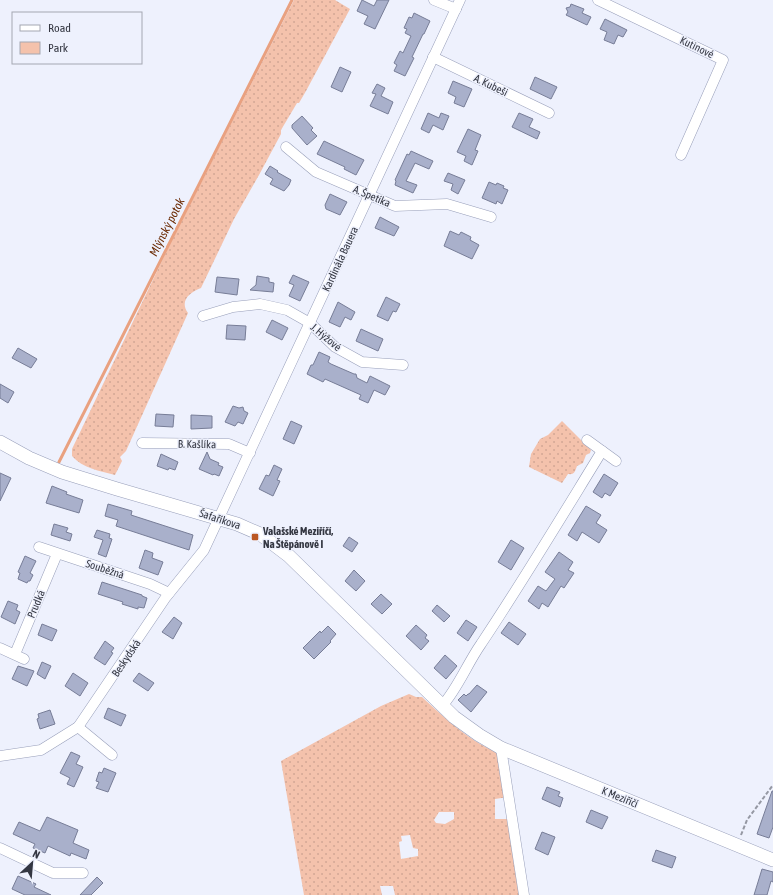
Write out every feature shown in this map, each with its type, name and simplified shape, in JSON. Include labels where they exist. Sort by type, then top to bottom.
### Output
[{"type":"street","points":[[434,0],[458,5]]},
{"type":"street","name":"Kutinové","points":[[598,0],[723,60],[681,155]]},
{"type":"street","name":"Kardinála Bauera","points":[[219,518],[458,5]]},
{"type":"street","name":"A. Kubeši","points":[[434,57],[550,113]]},
{"type":"street","name":"A. Špetíka","points":[[286,147],[316,172],[395,206],[446,204],[491,217]]},
{"type":"street","name":"J. Hýžové","points":[[203,316],[233,307],[260,304],[287,310],[310,323],[335,347],[362,362],[403,365]]},
{"type":"street","points":[[587,440],[616,461]]},
{"type":"street","name":"Šafaříkova","points":[[0,442],[29,458],[62,472],[219,518],[260,534],[281,548],[442,706],[470,729]]},
{"type":"street","name":"B. Kašlíka","points":[[142,443],[229,444],[250,453]]},
{"type":"street","points":[[442,706],[451,695],[475,653],[511,600],[602,451]]},
{"type":"street","name":"Beskydská","points":[[0,756],[41,750],[78,727],[169,593],[204,550],[219,518]]},
{"type":"street","name":"Souběžná","points":[[39,548],[150,584],[169,593]]},
{"type":"street","name":"Prudká","points":[[0,648],[20,657],[57,554]]},
{"type":"street","points":[[78,727],[112,755]]},
{"type":"street","name":"K Meziříčí","points":[[470,729],[502,748],[773,860]]},
{"type":"street","points":[[502,748],[524,895]]},
{"type":"street","points":[[0,848],[53,872],[83,873]]},
{"type":"path","points":[[737,845],[747,820],[773,785]]},
{"type":"green space","points":[[294,0],[335,0],[350,9],[306,91],[281,130],[281,134],[234,219],[201,288],[193,292],[185,301],[188,313],[126,451],[120,457],[122,461],[115,475],[86,466],[72,456],[72,449],[172,240]]},
{"type":"green space","points":[[562,421],[591,450],[590,453],[586,455],[583,463],[577,466],[573,473],[568,474],[562,483],[529,467],[531,454],[540,439],[548,435]]},
{"type":"green space","points":[[409,694],[416,697],[422,697],[449,722],[479,743],[501,754],[508,797],[495,799],[495,819],[510,819],[520,895],[395,895],[393,886],[380,886],[382,895],[304,895],[281,761],[381,706]],"holes":[[[439,812],[454,812],[454,819],[445,824],[436,823],[434,820]],[[410,835],[413,848],[418,849],[418,856],[401,859],[399,842],[402,841],[401,836]]]},
{"type":"building","points":[[362,0],[374,6],[377,0],[389,0],[375,29],[364,24],[368,16],[357,11]]},
{"type":"building","points":[[571,4],[584,9],[582,13],[591,17],[587,25],[566,15],[568,12],[566,8],[570,7]]},
{"type":"building","points":[[414,13],[430,21],[412,57],[414,58],[405,76],[394,71],[397,65],[394,63],[400,51],[403,53],[411,36],[405,33],[407,29],[404,28],[409,17],[412,18]]},
{"type":"building","points":[[605,19],[627,30],[623,37],[618,35],[614,44],[604,40],[607,32],[600,29]]},
{"type":"building","points":[[340,67],[351,72],[342,92],[331,87]]},
{"type":"building","points":[[535,77],[557,87],[551,99],[530,89]]},
{"type":"building","points":[[453,81],[472,89],[464,107],[454,103],[456,97],[448,93]]},
{"type":"building","points":[[377,84],[385,88],[381,96],[393,102],[388,114],[370,106],[376,94],[372,93]]},
{"type":"building","points":[[428,113],[439,118],[441,113],[449,116],[443,130],[433,125],[429,133],[421,129]]},
{"type":"building","points":[[519,113],[533,119],[529,127],[540,132],[537,139],[512,127]]},
{"type":"building","points":[[302,116],[313,128],[311,130],[317,136],[307,145],[292,128],[292,125]]},
{"type":"building","points":[[468,129],[481,135],[475,150],[478,151],[472,165],[464,161],[466,156],[457,152]]},
{"type":"building","points":[[324,141],[364,160],[356,175],[344,169],[345,167],[317,154]]},
{"type":"building","points":[[411,151],[433,161],[429,169],[415,163],[406,181],[417,185],[413,193],[395,185],[395,180],[407,154],[409,155]]},
{"type":"building","points":[[270,166],[291,180],[284,191],[270,184],[273,179],[265,174]]},
{"type":"building","points":[[448,173],[465,180],[458,194],[451,190],[453,184],[444,181]]},
{"type":"building","points":[[489,182],[496,185],[497,183],[504,186],[503,188],[508,190],[502,204],[497,201],[496,204],[482,198]]},
{"type":"building","points":[[330,194],[347,202],[340,215],[326,209],[325,205]]},
{"type":"building","points":[[380,217],[399,227],[394,236],[375,228]]},
{"type":"building","points":[[450,231],[459,235],[461,232],[471,237],[470,240],[479,245],[472,259],[444,246]]},
{"type":"building","points":[[293,275],[309,282],[300,301],[289,296],[294,285],[289,283]]},
{"type":"building","points":[[257,276],[269,278],[269,282],[274,283],[273,292],[250,290],[256,285]]},
{"type":"building","points":[[217,277],[239,279],[237,295],[215,292]]},
{"type":"building","points":[[386,297],[400,304],[396,312],[393,311],[388,321],[377,316]]},
{"type":"building","points":[[338,302],[355,312],[351,320],[345,317],[340,327],[329,322]]},
{"type":"building","points":[[272,320],[288,328],[282,340],[266,332]]},
{"type":"building","points":[[227,325],[246,326],[245,340],[226,339]]},
{"type":"building","points":[[361,329],[383,339],[378,351],[356,341]]},
{"type":"building","points":[[18,348],[37,359],[31,368],[12,358]]},
{"type":"building","points":[[319,352],[330,357],[328,362],[331,364],[356,374],[357,378],[367,383],[370,376],[390,386],[385,395],[374,390],[368,403],[359,399],[361,395],[325,379],[323,382],[307,374]]},
{"type":"building","points":[[0,384],[14,392],[8,403],[0,398]]},
{"type":"building","points":[[233,406],[239,408],[243,407],[244,411],[248,413],[243,424],[238,422],[235,426],[225,422]]},
{"type":"building","points":[[156,414],[174,415],[173,427],[155,426]]},
{"type":"building","points":[[191,415],[212,416],[212,428],[191,429]]},
{"type":"building","points":[[291,421],[302,426],[294,444],[283,439]]},
{"type":"building","points":[[207,452],[210,459],[219,463],[218,465],[223,467],[219,476],[199,469]]},
{"type":"building","points":[[161,454],[178,462],[175,470],[169,468],[168,470],[157,466]]},
{"type":"building","points":[[274,465],[282,469],[277,480],[280,481],[273,496],[259,489],[266,475],[269,476]]},
{"type":"building","points":[[0,473],[11,478],[0,501]]},
{"type":"building","points":[[604,474],[618,483],[610,496],[605,493],[602,498],[593,492]]},
{"type":"building","points":[[52,486],[67,492],[66,494],[83,500],[79,513],[46,503]]},
{"type":"building","points":[[108,504],[132,511],[131,515],[193,535],[189,550],[116,526],[118,520],[105,516]]},
{"type":"building","points":[[586,506],[601,515],[596,523],[607,530],[599,543],[582,532],[577,541],[568,535]]},
{"type":"building","points":[[54,524],[68,528],[66,532],[72,534],[70,541],[51,535]]},
{"type":"building","points":[[97,530],[110,534],[109,538],[112,539],[106,557],[98,554],[103,540],[94,537]]},
{"type":"building","points":[[349,537],[358,543],[352,552],[343,546]]},
{"type":"building","points":[[511,540],[524,548],[511,570],[498,562]]},
{"type":"building","points":[[145,550],[153,553],[152,558],[163,562],[158,575],[139,568]]},
{"type":"building","points":[[559,552],[573,562],[568,570],[574,573],[564,588],[561,586],[548,607],[542,603],[539,609],[528,601],[538,586],[546,591],[555,579],[545,572]]},
{"type":"building","points":[[25,556],[36,561],[30,573],[33,575],[27,583],[18,579],[20,573],[18,572]]},
{"type":"building","points":[[354,570],[365,581],[356,591],[345,581]]},
{"type":"building","points":[[102,582],[147,598],[144,608],[138,607],[138,609],[122,604],[123,602],[98,594]]},
{"type":"building","points":[[381,594],[392,604],[382,614],[371,604]]},
{"type":"building","points":[[8,601],[18,605],[16,610],[20,612],[15,624],[1,617]]},
{"type":"building","points":[[437,605],[450,616],[444,622],[432,611]]},
{"type":"building","points":[[174,617],[182,623],[173,639],[162,632]]},
{"type":"building","points":[[466,620],[477,627],[468,641],[457,633]]},
{"type":"building","points":[[509,622],[526,634],[518,645],[501,633]]},
{"type":"building","points":[[42,624],[57,630],[52,641],[38,635]]},
{"type":"building","points":[[416,625],[427,635],[425,638],[429,641],[421,650],[406,636]]},
{"type":"building","points":[[328,626],[336,634],[330,641],[331,642],[314,659],[303,648],[320,631],[321,633]]},
{"type":"building","points":[[105,641],[114,648],[111,652],[113,653],[105,665],[94,658]]},
{"type":"building","points":[[445,655],[457,666],[446,679],[434,668]]},
{"type":"building","points":[[42,662],[51,666],[45,679],[37,674]]},
{"type":"building","points":[[18,666],[34,671],[27,686],[12,679]]},
{"type":"building","points":[[73,673],[88,683],[80,696],[65,686]]},
{"type":"building","points":[[139,673],[154,683],[148,691],[133,681]]},
{"type":"building","points":[[477,685],[487,692],[471,712],[458,700],[464,694],[466,696],[469,694]]},
{"type":"building","points":[[108,708],[126,715],[121,726],[104,718]]},
{"type":"building","points":[[50,710],[55,724],[40,729],[37,719],[39,718],[38,714]]},
{"type":"building","points":[[71,752],[80,756],[76,764],[83,767],[74,787],[67,784],[70,778],[60,773]]},
{"type":"building","points":[[104,768],[116,773],[108,792],[96,788],[99,782],[96,781],[99,772],[102,773]]},
{"type":"building","points":[[547,787],[560,792],[558,796],[563,798],[560,807],[542,799]]},
{"type":"building","points":[[772,791],[773,827],[769,838],[757,834]]},
{"type":"building","points":[[591,810],[608,817],[602,829],[586,822]]},
{"type":"building","points":[[47,817],[78,830],[73,843],[89,850],[86,859],[71,853],[70,856],[48,846],[45,853],[33,848],[35,844],[13,834],[19,822],[40,831]]},
{"type":"building","points":[[542,832],[555,837],[548,855],[535,849]]},
{"type":"building","points":[[656,850],[676,857],[672,868],[652,861]]},
{"type":"building","points":[[762,869],[773,872],[773,882],[771,881],[767,895],[754,895]]},
{"type":"building","points":[[18,876],[36,884],[34,887],[51,895],[25,895],[12,889]]},
{"type":"building","points":[[97,877],[103,883],[91,895],[80,895]]},
{"type":"waterway","name":"Mlýnský potok","points":[[59,462],[292,0]]},
{"type":"place","name":"Valašské Meziříčí, Na Štěpánově I","points":[[255,537]]}]
